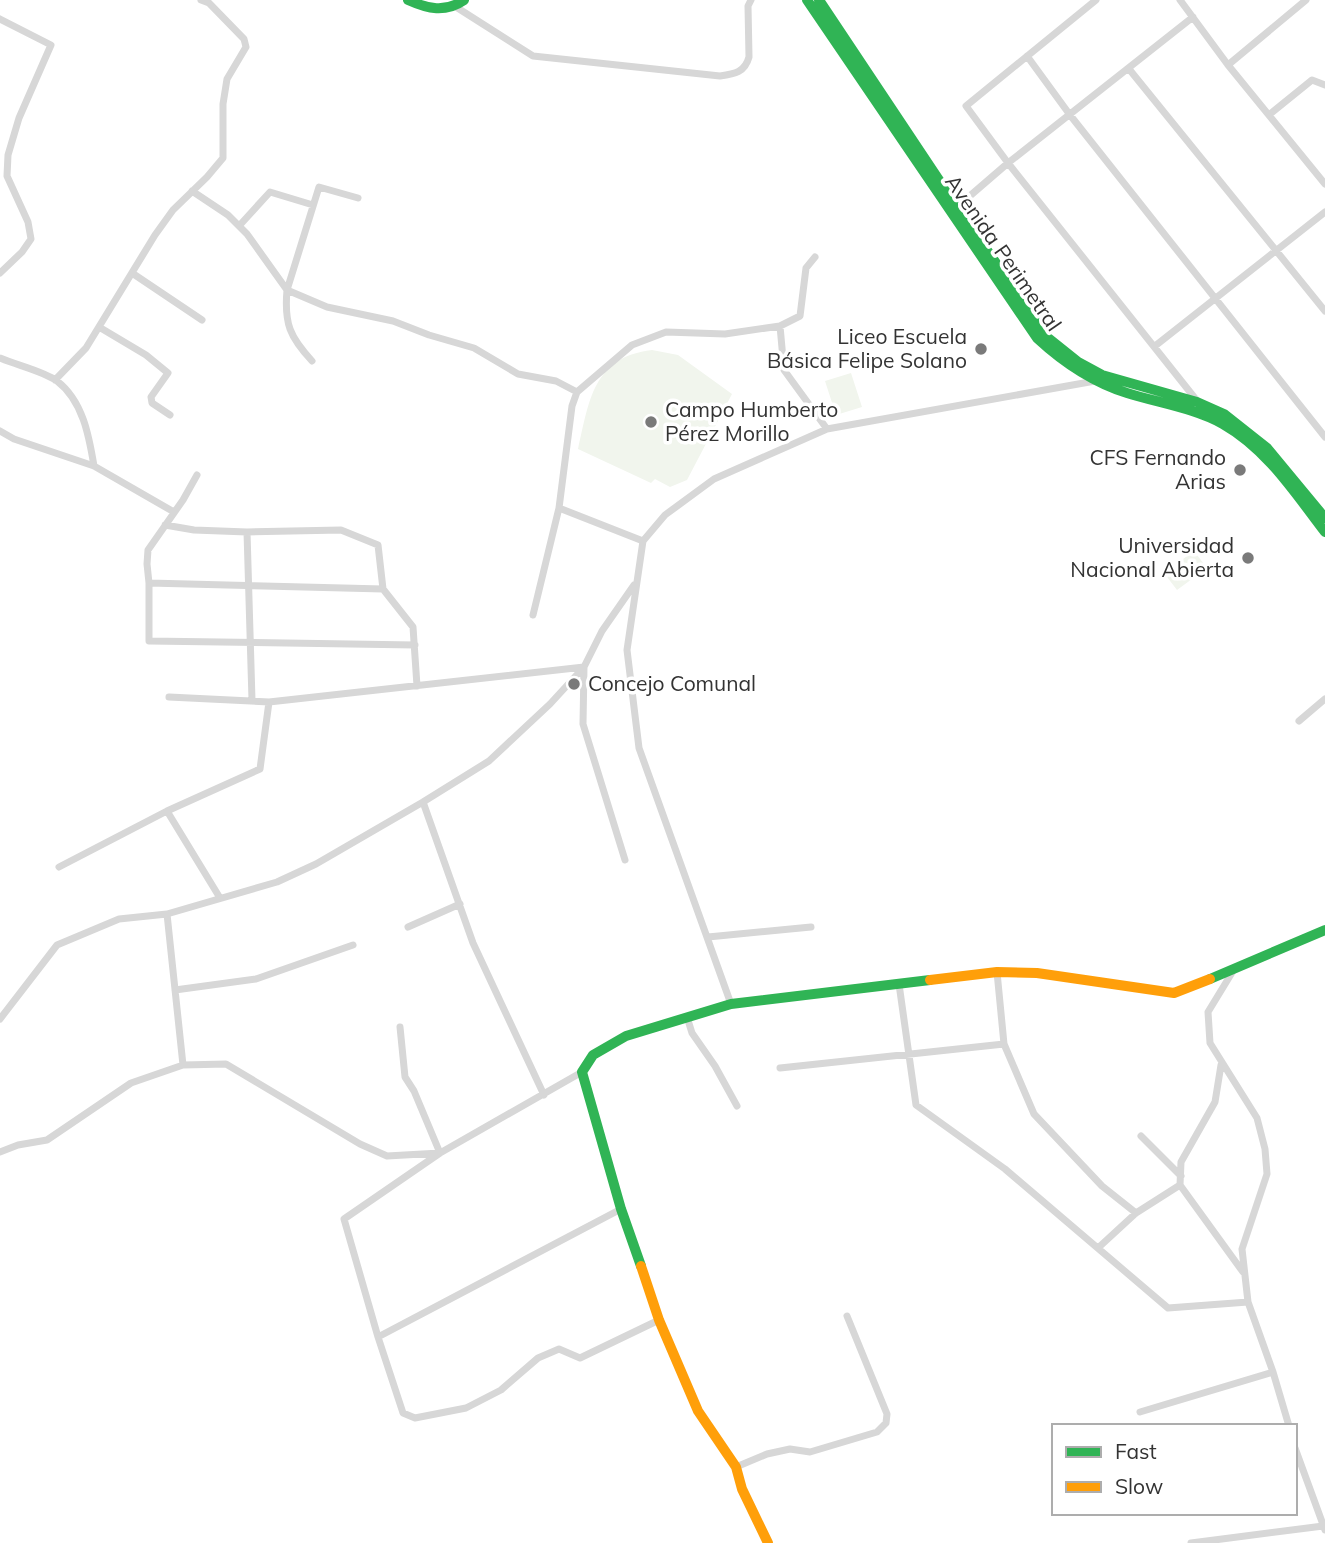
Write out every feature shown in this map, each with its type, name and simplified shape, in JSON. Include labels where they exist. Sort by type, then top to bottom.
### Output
[{"type":"main road","points":[[408,0],[443,11],[460,4]]},
{"type":"main road","name":"Avenida Perimetral","points":[[807,0],[1037,338],[1060,359],[1095,381],[1223,424],[1244,438],[1273,466],[1325,532]]},
{"type":"main road","name":"Avenida Perimetral","points":[[820,0],[957,207],[1048,338],[1065,354],[1109,378],[1198,403],[1223,414],[1262,441],[1325,518]]},
{"type":"main road","points":[[768,1543],[742,1489],[736,1467],[698,1411],[659,1320],[621,1209],[582,1072],[593,1055],[626,1036],[731,1004],[997,972],[1037,973],[1174,993],[1325,930]]},
{"type":"street","points":[[55,380],[86,348],[173,210],[223,158],[223,104],[228,79],[246,47],[244,39],[209,4],[201,0]]},
{"type":"street","points":[[460,4],[533,56],[720,76],[742,71],[747,65],[750,57],[748,6],[751,0]]},
{"type":"street","points":[[1096,0],[966,106],[1007,163],[1198,403]]},
{"type":"street","points":[[1180,0],[1228,65],[1325,184]]},
{"type":"street","points":[[1228,65],[1306,0]]},
{"type":"street","points":[[957,207],[1007,163],[1193,17]]},
{"type":"street","points":[[0,19],[51,45],[19,118],[8,155],[7,176],[28,222],[31,239],[22,252],[0,273]]},
{"type":"street","points":[[1027,56],[1070,115],[1325,437]]},
{"type":"street","points":[[1129,69],[1325,312]]},
{"type":"street","points":[[1270,114],[1312,80],[1325,85]]},
{"type":"street","points":[[312,362],[289,331],[285,310],[287,290],[319,187],[358,198]]},
{"type":"street","points":[[192,191],[228,215],[239,226],[287,290],[327,307],[393,321],[474,348],[518,374],[556,381],[577,392]]},
{"type":"street","points":[[239,226],[270,192],[313,205]]},
{"type":"street","points":[[1155,346],[1325,212]]},
{"type":"street","points":[[533,615],[559,508],[572,406],[577,392],[632,345],[666,332],[724,334],[780,326],[800,316],[803,311],[806,268],[815,257]]},
{"type":"street","points":[[132,273],[202,320]]},
{"type":"street","points":[[780,326],[784,370],[827,429]]},
{"type":"street","points":[[99,327],[146,355],[168,373],[151,397],[152,403],[170,415]]},
{"type":"street","points":[[0,358],[55,380],[80,412],[89,436],[94,466]]},
{"type":"street","points":[[731,1004],[639,748],[627,650],[643,541],[665,515],[714,479],[827,429],[1095,381]]},
{"type":"street","points":[[0,430],[14,439],[94,466],[174,512]]},
{"type":"street","points":[[197,475],[148,551],[149,641],[415,645]]},
{"type":"street","points":[[559,508],[643,541]]},
{"type":"street","points":[[165,525],[194,530],[247,532],[341,530],[378,545],[383,589],[413,627],[417,686]]},
{"type":"street","points":[[247,532],[248,641],[252,700]]},
{"type":"street","points":[[0,1019],[57,945],[119,919],[167,914],[277,881],[316,864],[489,761],[550,705],[584,667],[602,631],[636,581]]},
{"type":"street","points":[[149,583],[383,589]]},
{"type":"street","points":[[169,697],[269,702],[584,667]]},
{"type":"street","points":[[584,667],[583,724],[625,860]]},
{"type":"street","points":[[1299,721],[1325,699]]},
{"type":"street","points":[[59,867],[167,811],[260,769],[269,702]]},
{"type":"street","points":[[423,802],[474,943],[544,1096]]},
{"type":"street","points":[[167,811],[220,898]]},
{"type":"street","points":[[408,927],[460,904]]},
{"type":"street","points":[[167,914],[183,1065]]},
{"type":"street","points":[[708,937],[811,927]]},
{"type":"street","points":[[176,990],[256,979],[353,945]]},
{"type":"street","points":[[1233,970],[1208,1012],[1210,1043],[1257,1118],[1265,1149],[1267,1174],[1242,1249],[1248,1302],[1288,1424]]},
{"type":"street","points":[[997,972],[1004,1044],[1034,1114],[1102,1186],[1136,1213]]},
{"type":"street","points":[[899,984],[916,1105],[1005,1169],[1168,1308],[1248,1302]]},
{"type":"street","points":[[687,1017],[692,1033],[715,1066],[737,1106]]},
{"type":"street","points":[[400,1027],[405,1077],[414,1091],[440,1153]]},
{"type":"street","points":[[780,1068],[1004,1044]]},
{"type":"street","points":[[0,1152],[18,1145],[47,1140],[131,1083],[183,1065],[226,1064],[360,1144],[387,1156],[440,1153]]},
{"type":"street","points":[[1181,1181],[1181,1162],[1215,1102],[1221,1064]]},
{"type":"street","points":[[582,1072],[440,1153],[344,1219],[378,1337],[403,1413],[415,1418],[466,1408],[501,1390],[538,1358],[559,1349],[580,1358],[659,1320]]},
{"type":"street","points":[[1141,1136],[1181,1181],[1245,1275]]},
{"type":"street","points":[[1098,1248],[1136,1213],[1181,1181]]},
{"type":"street","points":[[378,1337],[621,1209]]},
{"type":"street","points":[[736,1467],[766,1454],[790,1448],[810,1452],[877,1432],[883,1427],[887,1414],[847,1315]]},
{"type":"street","points":[[1140,1412],[1273,1372]]},
{"type":"street","points":[[1191,1543],[1324,1528],[1297,1455]]},
{"type":"shaded area","name":"Campo Humberto Pérez Morillo","points":[[652,350],[678,355],[732,394],[687,480],[670,487],[655,479],[651,483],[578,449],[586,414],[597,384],[617,362],[632,354]]},
{"type":"shaded area","points":[[851,373],[862,407],[836,415],[825,381]]},
{"type":"shaded area","points":[[1194,551],[1207,568],[1177,590],[1164,573]]},
{"type":"traffic: fast","points":[[408,0],[436,8],[450,7],[464,0]]},
{"type":"traffic: fast","points":[[807,0],[1037,338],[1068,363],[1102,383],[1200,414],[1239,434],[1267,459],[1325,532]]},
{"type":"traffic: fast","points":[[819,0],[1048,338],[1078,362],[1102,375],[1197,402],[1224,414],[1267,448],[1325,518]]},
{"type":"traffic: fast","points":[[1210,979],[1325,930]]},
{"type":"traffic: fast","points":[[641,1266],[621,1209],[582,1072],[593,1055],[626,1036],[731,1004],[930,980]]},
{"type":"traffic: slow","points":[[930,980],[997,972],[1037,973],[1174,993],[1210,979]]},
{"type":"traffic: slow","points":[[641,1266],[659,1320],[698,1411],[736,1467],[742,1489],[768,1543]]},
{"type":"place","name":"Liceo Escuela Básica Felipe Solano","points":[[981,349]]},
{"type":"place","name":"Campo Humberto Pérez Morillo","points":[[651,422]]},
{"type":"place","name":"CFS Fernando Arias","points":[[1240,470]]},
{"type":"place","name":"Universidad Nacional Abierta","points":[[1248,558]]},
{"type":"place","name":"Concejo Comunal","points":[[574,684]]}]
